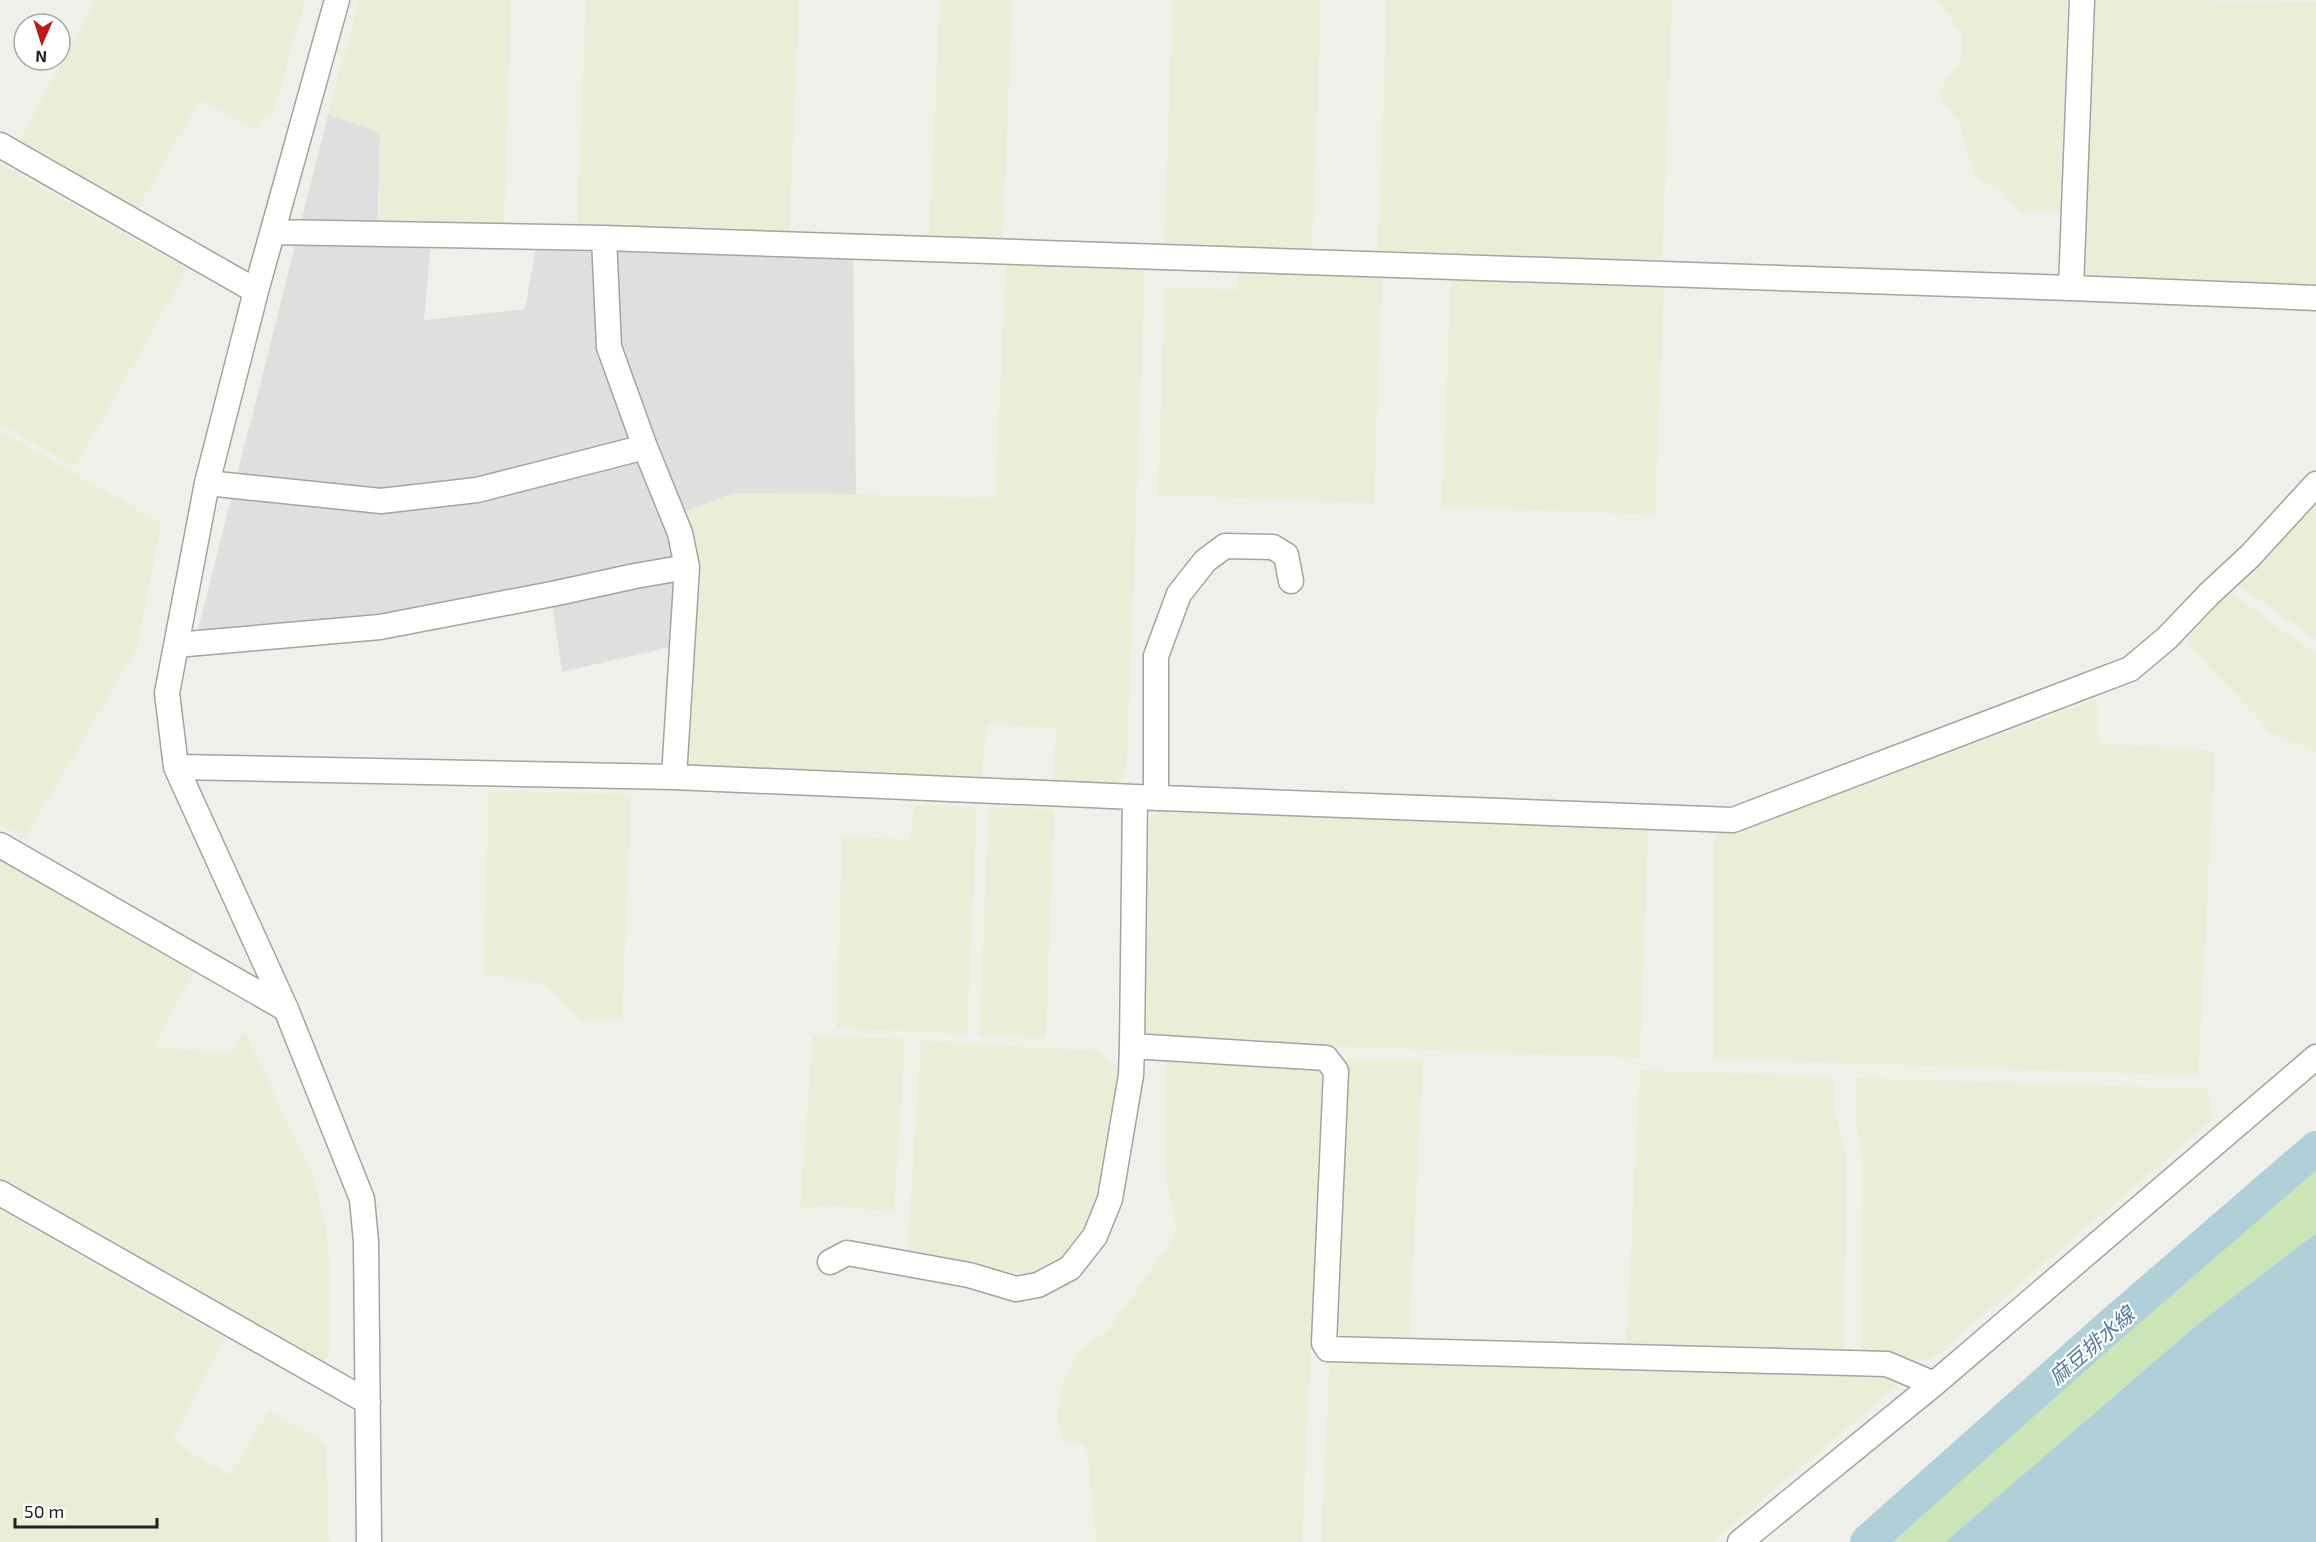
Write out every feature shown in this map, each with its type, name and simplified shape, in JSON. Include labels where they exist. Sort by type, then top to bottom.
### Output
[{"type":"street","points":[[337,0],[256,291],[207,483],[167,693],[176,767],[286,1009],[362,1199],[366,1242],[369,1542]]},
{"type":"street","points":[[2071,288],[2082,0]]},
{"type":"street","points":[[0,145],[256,291]]},
{"type":"street","points":[[273,232],[604,238],[2316,298]]},
{"type":"street","points":[[604,238],[609,347],[645,447],[680,533],[687,567],[675,777]]},
{"type":"street","points":[[207,483],[381,501],[477,490],[645,447]]},
{"type":"street","points":[[176,767],[675,777],[1146,798],[1733,820],[2130,669],[2167,638],[2250,556],[2316,484]]},
{"type":"street","points":[[830,1262],[847,1253],[969,1275],[1016,1289],[1038,1285],[1070,1268],[1095,1236],[1110,1199],[1131,1075],[1156,656],[1179,594],[1205,561],[1225,546],[1273,547],[1286,555],[1291,581]]},
{"type":"street","points":[[176,645],[380,627],[687,567]]},
{"type":"street","points":[[0,845],[286,1009]]},
{"type":"street","points":[[1132,1046],[1326,1058],[1336,1071],[1324,1343],[1328,1349],[1887,1364],[1934,1384]]},
{"type":"street","points":[[1740,1542],[1934,1384],[2316,1057]]},
{"type":"street","points":[[0,1193],[368,1402]]},
{"type":"shaded area","points":[[328,115],[380,132],[377,244],[431,243],[424,320],[525,309],[536,248],[853,259],[856,494],[733,493],[687,643],[562,672],[549,582],[378,617],[198,630]]},
{"type":"green space","points":[[97,0],[305,0],[273,114],[264,115],[256,130],[200,99],[135,213],[17,145],[57,72],[72,72],[72,45]]},
{"type":"green space","points":[[359,0],[511,0],[504,226],[378,221],[380,133],[328,115]]},
{"type":"green space","points":[[586,0],[799,0],[789,236],[577,227]]},
{"type":"green space","points":[[940,0],[1013,0],[1002,245],[929,242]]},
{"type":"green space","points":[[1173,0],[1321,0],[1312,253],[1164,248]]},
{"type":"green space","points":[[1387,0],[1672,0],[1662,265],[1378,255]]},
{"type":"green space","points":[[1938,0],[2067,0],[2060,212],[2021,211],[2002,190],[1984,183],[1975,176],[1959,123],[1942,100],[1940,90],[1961,60],[1963,45],[1961,33]]},
{"type":"green space","points":[[2090,0],[2316,2],[2316,285],[2080,277]]},
{"type":"green space","points":[[0,164],[187,269],[75,467],[0,424]]},
{"type":"green space","points":[[1006,264],[1145,270],[1127,759],[1119,785],[1053,783],[1056,728],[987,724],[980,781],[682,771],[684,512],[733,493],[856,494],[995,499]]},
{"type":"green space","points":[[1239,269],[1382,274],[1374,503],[1158,495],[1165,287],[1238,290]]},
{"type":"green space","points":[[1451,275],[1664,284],[1655,515],[1442,506]]},
{"type":"green space","points":[[0,431],[161,523],[137,647],[25,838],[0,824]]},
{"type":"green space","points":[[2316,487],[2316,639],[2228,579]]},
{"type":"green space","points":[[2223,588],[2316,654],[2316,752],[2272,733],[2190,646],[2183,628]]},
{"type":"green space","points":[[2097,699],[2097,743],[2215,751],[2198,1076],[1713,1058],[1715,833],[1737,831]]},
{"type":"green space","points":[[489,790],[631,795],[622,1020],[583,1021],[572,1013],[545,984],[483,974]]},
{"type":"green space","points":[[914,805],[977,807],[967,1034],[837,1028],[842,836],[910,840]]},
{"type":"green space","points":[[989,807],[1054,810],[1046,1038],[979,1035]]},
{"type":"green space","points":[[1169,808],[1648,826],[1640,1058],[1146,1039],[1140,1033],[1150,816]]},
{"type":"green space","points":[[0,854],[196,967],[154,1047],[230,1054],[244,1031],[314,1178],[326,1232],[329,1258],[329,1359],[319,1363],[0,1186]]},
{"type":"green space","points":[[813,1036],[905,1039],[894,1212],[826,1205],[800,1209]]},
{"type":"green space","points":[[921,1041],[1097,1051],[1119,1070],[1101,1203],[1073,1250],[1026,1275],[907,1255]]},
{"type":"green space","points":[[1166,1057],[1323,1070],[1302,1542],[1096,1542],[1088,1454],[1083,1445],[1064,1442],[1058,1418],[1061,1388],[1077,1353],[1109,1330],[1173,1239],[1176,1225],[1166,1180]]},
{"type":"green space","points":[[1343,1059],[1423,1060],[1409,1340],[1330,1338]]},
{"type":"green space","points":[[1640,1070],[1833,1077],[1834,1109],[1846,1157],[1844,1357],[1626,1349]]},
{"type":"green space","points":[[1856,1078],[2208,1089],[2212,1120],[1930,1360],[1862,1358],[1863,1162],[1855,1114]]},
{"type":"green space","points":[[2316,1170],[2316,1233],[2199,1323],[1945,1542],[1881,1542]]},
{"type":"green space","points":[[0,1210],[225,1338],[171,1440],[230,1476],[269,1411],[322,1441],[326,1447],[329,1542],[0,1542]]},
{"type":"green space","points":[[1330,1352],[1905,1373],[1903,1380],[1713,1542],[1321,1542]]},
{"type":"water","points":[[2316,1233],[2316,1542],[1945,1542],[2199,1323]]},
{"type":"waterway","name":"麻豆排水線","points":[[1867,1542],[2110,1326],[2316,1148]]}]
